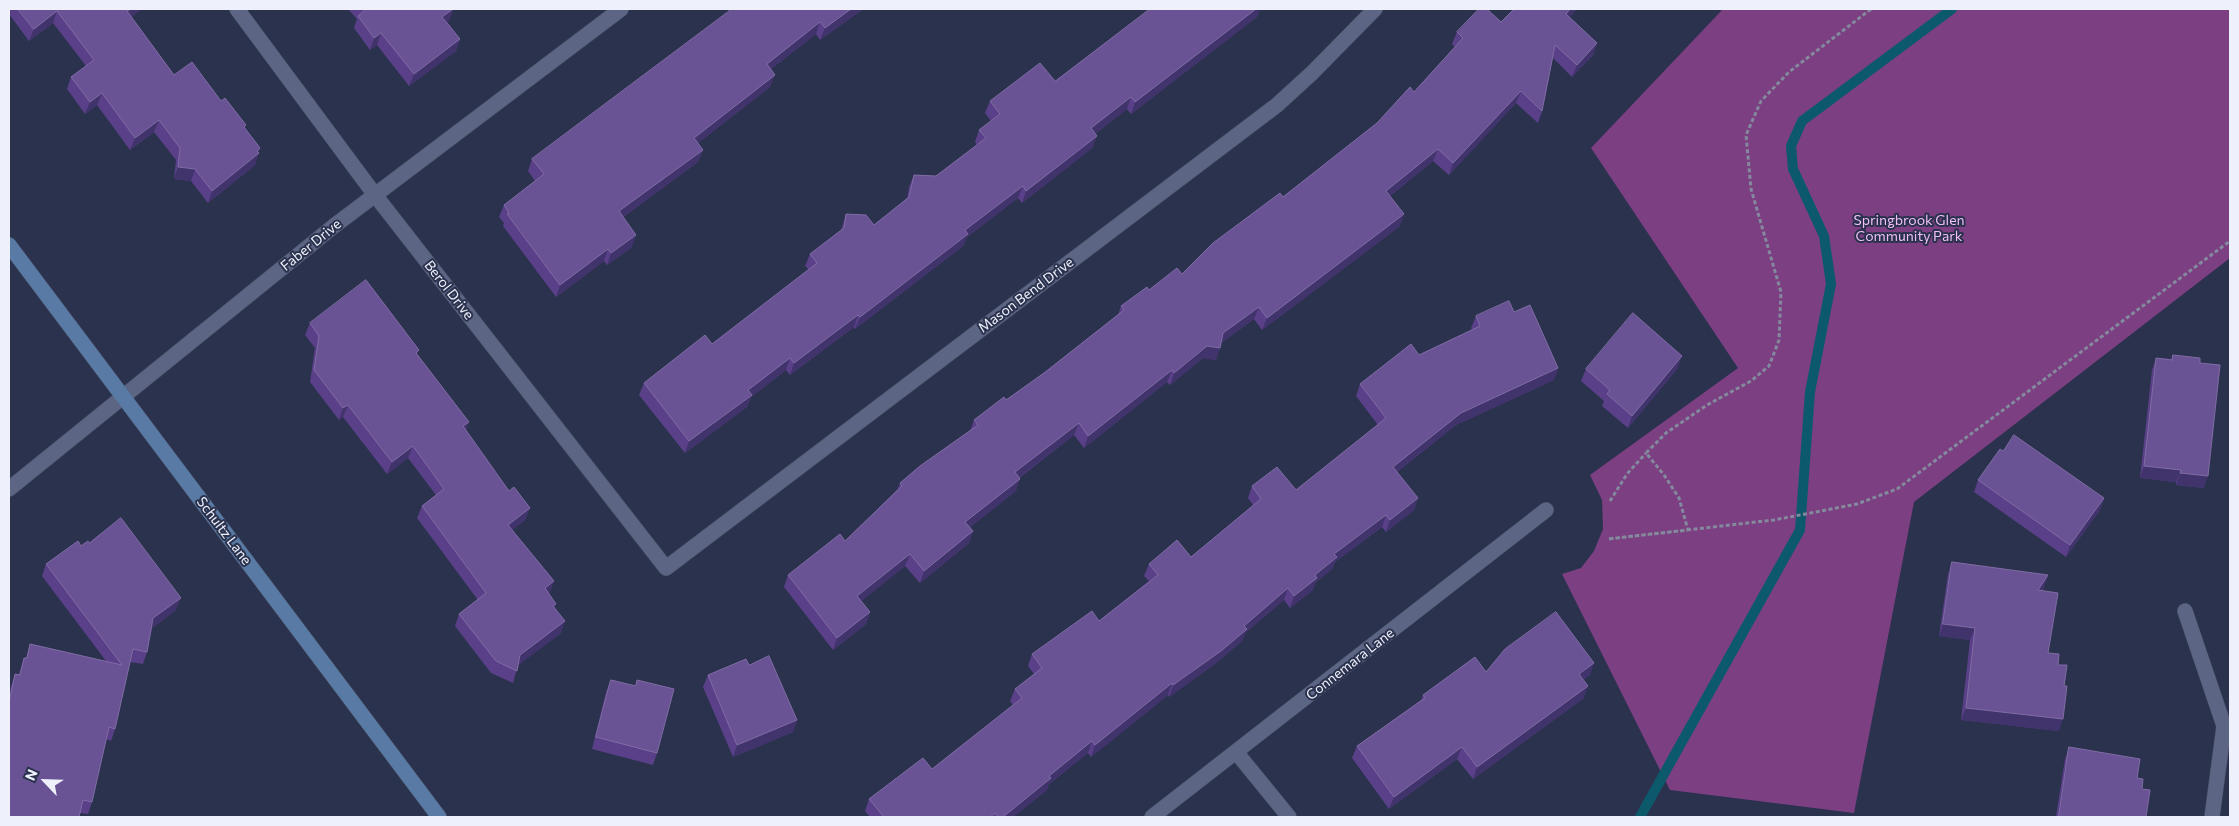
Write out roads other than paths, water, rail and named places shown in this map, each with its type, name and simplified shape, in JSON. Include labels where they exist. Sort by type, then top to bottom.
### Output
[{"type":"street","name":"Berol Drive","points":[[237,9],[375,195],[666,568]]},
{"type":"street","name":"Faber Drive","points":[[9,489],[375,195],[621,9]]},
{"type":"street","name":"Mason Bend Drive","points":[[666,568],[1277,105],[1312,73],[1375,9]]},
{"type":"street","name":"Schultz Lane","points":[[9,245],[439,817]]},
{"type":"street","name":"Connemara Lane","points":[[1152,817],[1546,510]]},
{"type":"street","points":[[2185,611],[2224,726],[2212,817]]},
{"type":"street","points":[[1236,752],[1289,817]]},
{"type":"waterway","points":[[1640,817],[1800,530],[1810,392],[1831,284],[1824,236],[1793,169],[1791,146],[1802,121],[1952,9]]},
{"type":"park label","name":"Springbrook Glen Community Park","points":[[1909,228]]}]
